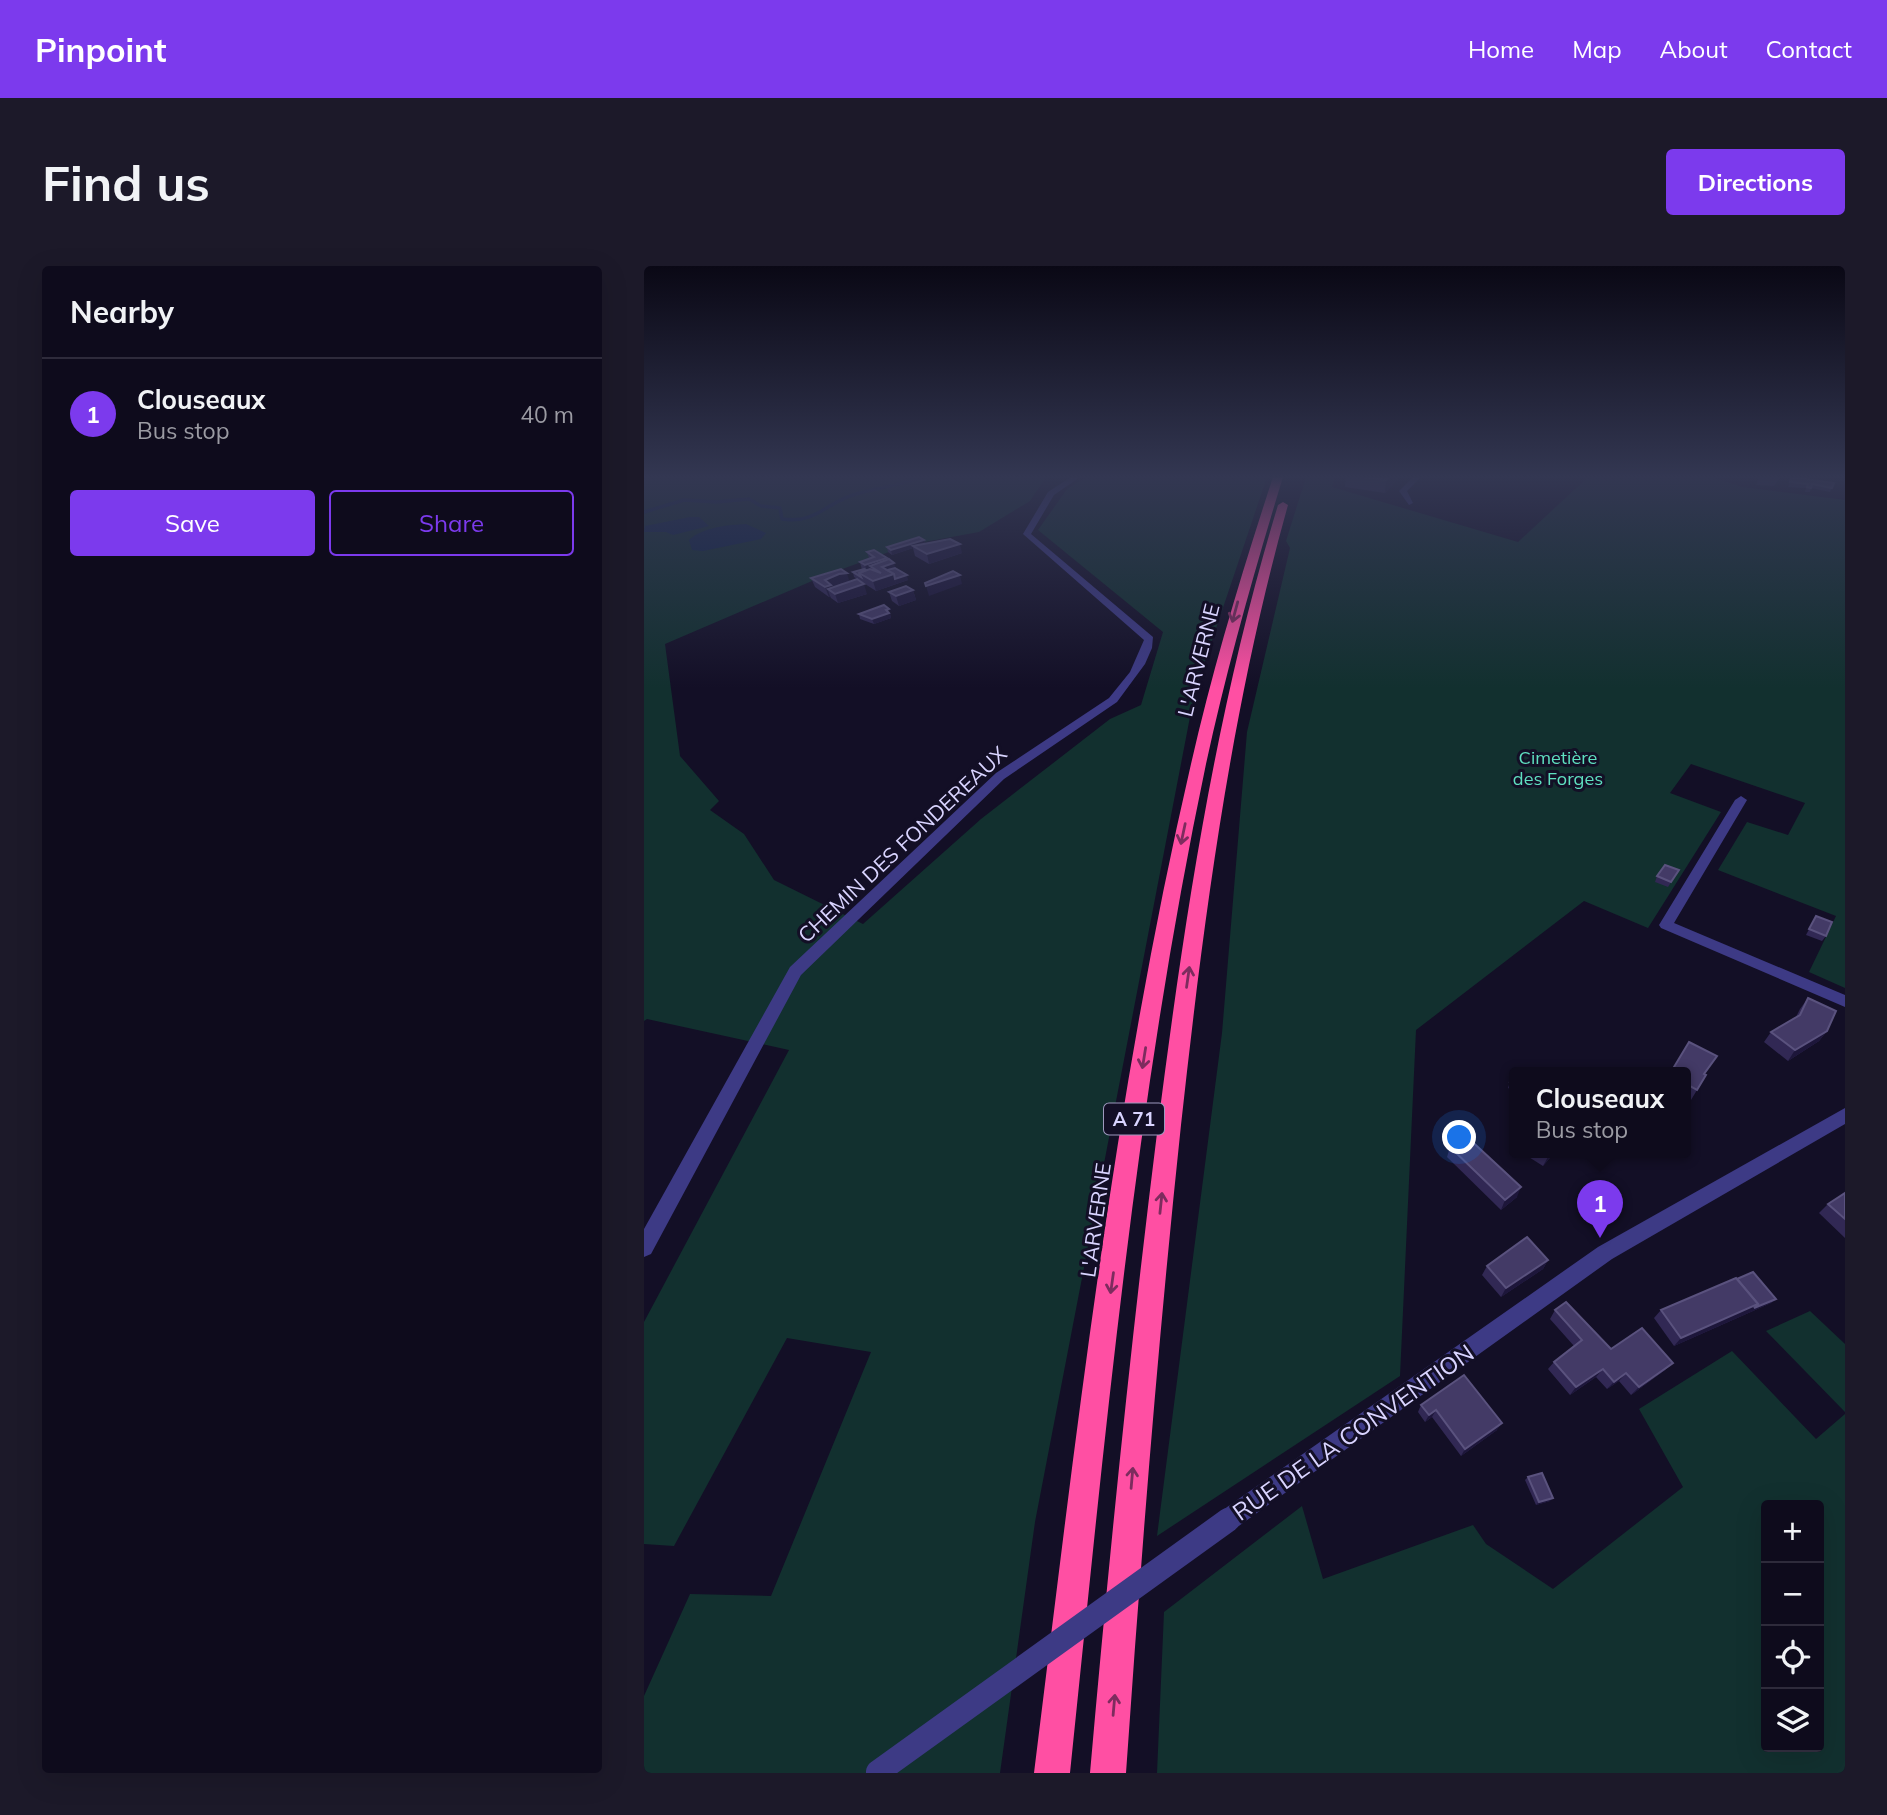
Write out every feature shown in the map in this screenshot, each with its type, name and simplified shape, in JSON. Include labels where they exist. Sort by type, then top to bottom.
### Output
[{"type":"highway","name":"L'ARVERNE","points":[[1052,1773],[1089,1452],[1150,1017],[1176,867],[1215,688],[1254,547]]},
{"type":"highway","name":"L'ARVERNE","points":[[1108,1773],[1135,1444],[1165,1161],[1202,874],[1218,775],[1240,670],[1270,547]]},
{"type":"street","name":"CHEMIN DES FONDEREAUX","points":[[644,1248],[795,971],[1000,776],[1113,700],[1128,685],[1146,654],[1149,639],[1042,547]]},
{"type":"street","points":[[1741,800],[1666,925],[1845,1001]]},
{"type":"street","name":"RUE DE LA CONVENTION","points":[[877,1773],[1605,1253],[1845,1115]]},
{"type":"green space","points":[[644,547],[902,547],[826,575],[665,644],[680,756],[719,801],[710,810],[744,834],[774,880],[863,924],[981,819],[1110,719],[1141,705],[1163,632],[1059,547],[1243,547],[1195,691],[1035,1522],[1000,1773],[644,1773],[644,1696],[690,1594],[771,1596],[871,1352],[787,1338],[674,1546],[644,1544],[644,1322],[789,1050],[647,1019],[644,1021]]},
{"type":"green space","name":"Cimetière des Forges","points":[[1845,547],[1845,988],[1809,972],[1836,916],[1718,870],[1747,822],[1788,835],[1805,803],[1691,764],[1670,793],[1721,812],[1648,928],[1584,901],[1416,1030],[1400,1376],[1157,1536],[1222,1033],[1247,732],[1290,548]]},
{"type":"green space","points":[[1810,1311],[1845,1344],[1845,1412],[1766,1331]]},
{"type":"green space","points":[[1732,1351],[1816,1439],[1845,1414],[1845,1773],[1157,1773],[1164,1612],[1302,1506],[1323,1579],[1473,1525],[1486,1544],[1553,1589],[1683,1487],[1639,1409]]},
{"type":"water","points":[[691,547],[721,547],[703,551],[692,550]]},
{"type":"building","points":[[915,547],[949,547],[927,554]]},
{"type":"building","points":[[874,550],[887,558],[865,565],[860,562],[874,557],[867,552]]},
{"type":"building","points":[[889,559],[894,563],[882,567],[894,574],[873,581],[859,573],[870,569],[881,573],[870,566]]},
{"type":"building","points":[[895,568],[907,575],[895,579],[894,574],[887,570]]},
{"type":"building","points":[[841,569],[847,573],[825,580],[831,585],[825,587],[811,578]]},
{"type":"building","points":[[866,570],[859,573],[861,577],[853,572]]},
{"type":"building","points":[[953,571],[960,575],[926,586],[925,583]]},
{"type":"building","points":[[857,579],[864,584],[835,594],[828,589]]},
{"type":"building","points":[[906,586],[913,590],[896,596],[889,592]]},
{"type":"building","points":[[884,605],[889,609],[886,610],[889,613],[872,619],[859,614]]},
{"type":"building","points":[[1665,865],[1679,870],[1671,882],[1657,876]]},
{"type":"building","points":[[1816,916],[1832,922],[1826,936],[1809,929]]},
{"type":"building","points":[[1808,998],[1836,1011],[1827,1031],[1795,1050],[1771,1032],[1800,1015]]},
{"type":"building","points":[[1689,1042],[1717,1056],[1697,1090],[1691,1087],[1691,1067],[1674,1067]]},
{"type":"building","points":[[1465,1135],[1521,1187],[1505,1200],[1450,1147]]},
{"type":"building","points":[[1845,1193],[1845,1219],[1828,1204]]},
{"type":"building","points":[[1527,1237],[1548,1260],[1506,1288],[1487,1266]]},
{"type":"building","points":[[1753,1272],[1776,1299],[1754,1308],[1758,1304],[1737,1279]]},
{"type":"building","points":[[1736,1278],[1758,1304],[1681,1338],[1661,1310]]},
{"type":"building","points":[[1566,1302],[1611,1349],[1642,1328],[1673,1363],[1639,1387],[1626,1373],[1614,1382],[1603,1369],[1576,1387],[1554,1362],[1582,1340],[1555,1310]]},
{"type":"building","points":[[1464,1375],[1502,1423],[1465,1449],[1436,1410],[1429,1415],[1421,1405]]},
{"type":"building","points":[[1542,1473],[1553,1498],[1539,1502],[1528,1477]]},
{"type":"place","name":"Clouseaux","points":[[1600,1238]]}]
